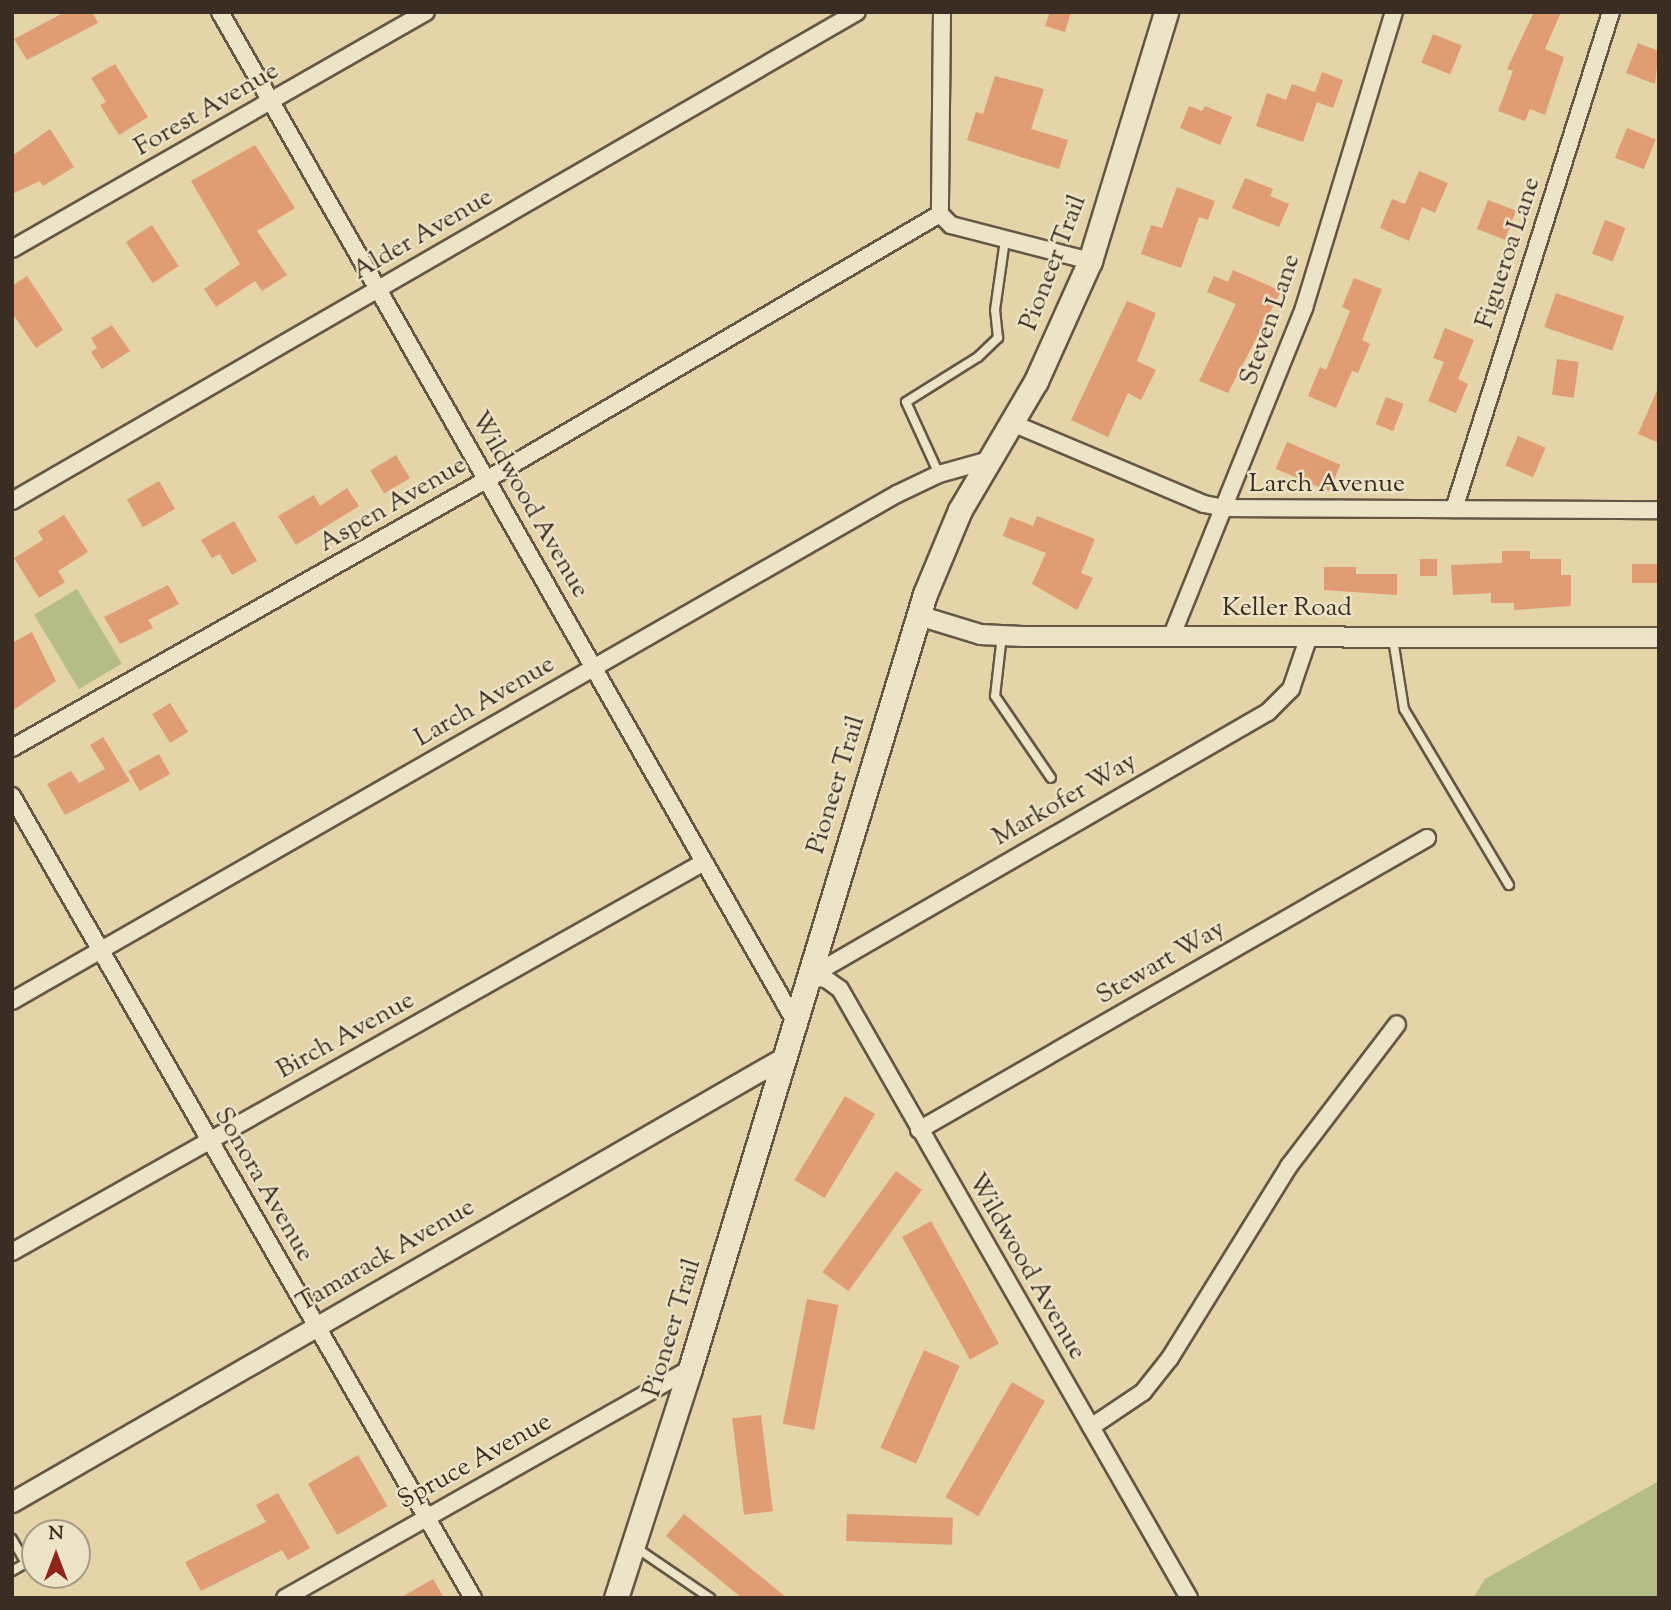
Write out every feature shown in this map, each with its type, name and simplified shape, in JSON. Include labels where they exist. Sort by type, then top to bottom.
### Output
[{"type":"main road","name":"Pioneer Trail","points":[[616,1598],[690,1369],[918,615],[960,510],[1012,424],[1053,346],[1090,261],[1166,12]]},
{"type":"street","name":"Wildwood Avenue","points":[[220,12],[796,1023]]},
{"type":"street","name":"Forest Avenue","points":[[12,249],[426,12]]},
{"type":"street","name":"Alder Avenue","points":[[12,501],[857,12]]},
{"type":"street","points":[[942,12],[940,214],[951,225],[1090,261]]},
{"type":"street","name":"Steven Lane","points":[[1172,635],[1304,308],[1394,12]]},
{"type":"street","name":"Figueroa Lane","points":[[1454,509],[1611,12]]},
{"type":"street","name":"Aspen Avenue","points":[[12,748],[486,480],[940,214]]},
{"type":"street","name":"Larch Avenue","points":[[1012,424],[1204,504],[1225,508],[1659,510]]},
{"type":"street","name":"Larch Avenue","points":[[12,1001],[939,474],[989,460]]},
{"type":"street","name":"Keller Road","points":[[918,615],[949,627],[1002,635],[1659,637]]},
{"type":"street","name":"Markofer Way","points":[[809,977],[1268,712],[1291,689],[1309,635]]},
{"type":"street","name":"Sonora Avenue","points":[[12,796],[472,1598]]},
{"type":"street","name":"Stewart Way","points":[[919,1130],[1427,838]]},
{"type":"street","name":"Birch Avenue","points":[[12,1252],[704,862]]},
{"type":"street","name":"Wildwood Avenue","points":[[809,977],[826,979],[840,989],[1189,1598]]},
{"type":"street","points":[[1091,1427],[1143,1392],[1170,1358],[1289,1167],[1397,1024]]},
{"type":"street","name":"Tamarack Avenue","points":[[12,1502],[786,1056]]},
{"type":"street","name":"Spruce Avenue","points":[[285,1598],[690,1369]]},
{"type":"lane","points":[[939,474],[906,402],[978,356],[998,338],[995,310],[1005,240]]},
{"type":"lane","points":[[1002,635],[995,696],[1051,778]]},
{"type":"lane","points":[[1392,636],[1404,709],[1509,885]]},
{"type":"lane","points":[[12,1539],[26,1563],[12,1571]]},
{"type":"lane","points":[[633,1546],[710,1598]]},
{"type":"green space","points":[[77,589],[122,664],[79,689],[34,615]]},
{"type":"green space","points":[[1659,1481],[1659,1598],[1473,1598],[1485,1579]]},
{"type":"building","points":[[65,12],[92,12],[98,23],[27,60],[14,39]]},
{"type":"building","points":[[1050,12],[1071,12],[1065,32],[1045,26]]},
{"type":"building","points":[[1534,12],[1561,12],[1545,49],[1564,57],[1545,115],[1530,109],[1525,121],[1498,111],[1513,71],[1507,69]]},
{"type":"building","points":[[1433,34],[1462,46],[1450,74],[1421,63]]},
{"type":"building","points":[[1638,43],[1659,51],[1655,84],[1626,73]]},
{"type":"building","points":[[115,64],[148,117],[119,135],[100,105],[106,102],[91,78]]},
{"type":"building","points":[[1322,72],[1343,80],[1333,108],[1317,102],[1303,142],[1256,126],[1267,93],[1286,100],[1292,84],[1315,92]]},
{"type":"building","points":[[995,76],[1044,89],[1031,129],[1068,140],[1059,169],[967,140],[976,112],[983,114]]},
{"type":"building","points":[[1189,106],[1202,111],[1205,106],[1232,117],[1220,145],[1180,128]]},
{"type":"building","points":[[1627,128],[1656,140],[1644,169],[1615,158]]},
{"type":"building","points":[[50,129],[74,167],[43,186],[40,181],[12,194],[12,156]]},
{"type":"building","points":[[255,145],[295,208],[257,231],[287,275],[262,291],[255,281],[216,307],[204,289],[240,264],[191,181]]},
{"type":"building","points":[[1419,171],[1448,183],[1435,213],[1422,207],[1409,241],[1380,228],[1392,199],[1405,204]]},
{"type":"building","points":[[1245,178],[1273,189],[1270,196],[1289,204],[1279,227],[1232,208]]},
{"type":"building","points":[[1177,187],[1215,201],[1208,220],[1199,217],[1181,268],[1141,254],[1151,225],[1162,228]]},
{"type":"building","points":[[1488,200],[1516,211],[1505,240],[1477,229]]},
{"type":"building","points":[[1605,220],[1626,228],[1613,261],[1592,254]]},
{"type":"building","points":[[152,225],[179,266],[153,283],[126,242]]},
{"type":"building","points":[[1233,270],[1281,291],[1228,393],[1199,381],[1236,304],[1207,292],[1214,276],[1228,282]]},
{"type":"building","points":[[27,276],[63,330],[36,348],[12,313],[12,286]]},
{"type":"building","points":[[1354,278],[1382,289],[1362,340],[1370,344],[1358,373],[1352,371],[1336,408],[1308,396],[1320,367],[1326,370],[1350,311],[1342,307]]},
{"type":"building","points":[[1556,293],[1624,316],[1612,350],[1544,327]]},
{"type":"building","points":[[1127,301],[1156,313],[1137,361],[1156,370],[1141,400],[1128,393],[1108,437],[1071,420]]},
{"type":"building","points":[[112,325],[130,351],[102,369],[91,352],[97,348],[91,338]]},
{"type":"building","points":[[1445,328],[1474,340],[1458,379],[1468,384],[1456,413],[1428,401],[1444,362],[1433,358]]},
{"type":"building","points":[[1557,359],[1579,362],[1574,398],[1552,395]]},
{"type":"building","points":[[1659,386],[1659,443],[1638,434]]},
{"type":"building","points":[[1386,397],[1404,404],[1393,431],[1376,424]]},
{"type":"building","points":[[1518,436],[1546,448],[1533,477],[1505,465]]},
{"type":"building","points":[[1287,442],[1340,465],[1329,491],[1276,469]]},
{"type":"building","points":[[396,455],[410,478],[384,494],[370,470]]},
{"type":"building","points":[[159,481],[175,509],[143,527],[127,500]]},
{"type":"building","points":[[347,488],[359,506],[296,545],[278,516],[314,495],[320,506]]},
{"type":"building","points":[[64,515],[88,552],[58,571],[65,582],[39,598],[14,558],[43,540],[38,531]]},
{"type":"building","points":[[1037,516],[1095,539],[1081,573],[1093,578],[1077,610],[1032,584],[1046,553],[1003,536],[1010,517],[1033,526]]},
{"type":"building","points":[[234,521],[257,561],[232,575],[220,554],[212,558],[201,540]]},
{"type":"building","points":[[1502,551],[1530,551],[1530,559],[1561,559],[1561,575],[1571,575],[1571,606],[1514,610],[1514,603],[1491,603],[1491,593],[1453,595],[1451,565],[1502,563]]},
{"type":"building","points":[[1420,559],[1437,559],[1437,576],[1420,576]]},
{"type":"building","points":[[1632,564],[1657,564],[1657,583],[1632,583]]},
{"type":"building","points":[[1324,567],[1356,567],[1356,574],[1397,574],[1397,595],[1324,590]]},
{"type":"building","points":[[168,585],[179,604],[148,620],[153,628],[120,644],[104,617]]},
{"type":"building","points":[[32,632],[56,681],[12,711],[12,643]]},
{"type":"building","points":[[170,703],[188,732],[170,743],[152,714]]},
{"type":"building","points":[[103,737],[130,781],[65,815],[47,784],[71,771],[79,783],[105,769],[90,745]]},
{"type":"building","points":[[159,754],[170,774],[140,791],[128,771]]},
{"type":"building","points":[[845,1096],[875,1114],[825,1198],[795,1180]]},
{"type":"building","points":[[896,1171],[922,1190],[848,1291],[823,1272]]},
{"type":"building","points":[[931,1221],[999,1343],[970,1359],[902,1237]]},
{"type":"building","points":[[807,1299],[838,1305],[814,1430],[783,1424]]},
{"type":"building","points":[[924,1350],[960,1366],[916,1464],[880,1448]]},
{"type":"building","points":[[1012,1382],[1045,1401],[978,1516],[946,1497]]},
{"type":"building","points":[[761,1415],[773,1511],[744,1515],[732,1419]]},
{"type":"building","points":[[358,1455],[388,1506],[337,1535],[308,1484]]},
{"type":"building","points":[[278,1493],[310,1548],[288,1560],[282,1550],[201,1591],[185,1562],[266,1522],[256,1505]]},
{"type":"building","points":[[684,1514],[787,1598],[742,1598],[666,1536]]},
{"type":"building","points":[[847,1514],[953,1518],[952,1545],[846,1541]]},
{"type":"building","points":[[433,1579],[444,1598],[400,1598]]}]
